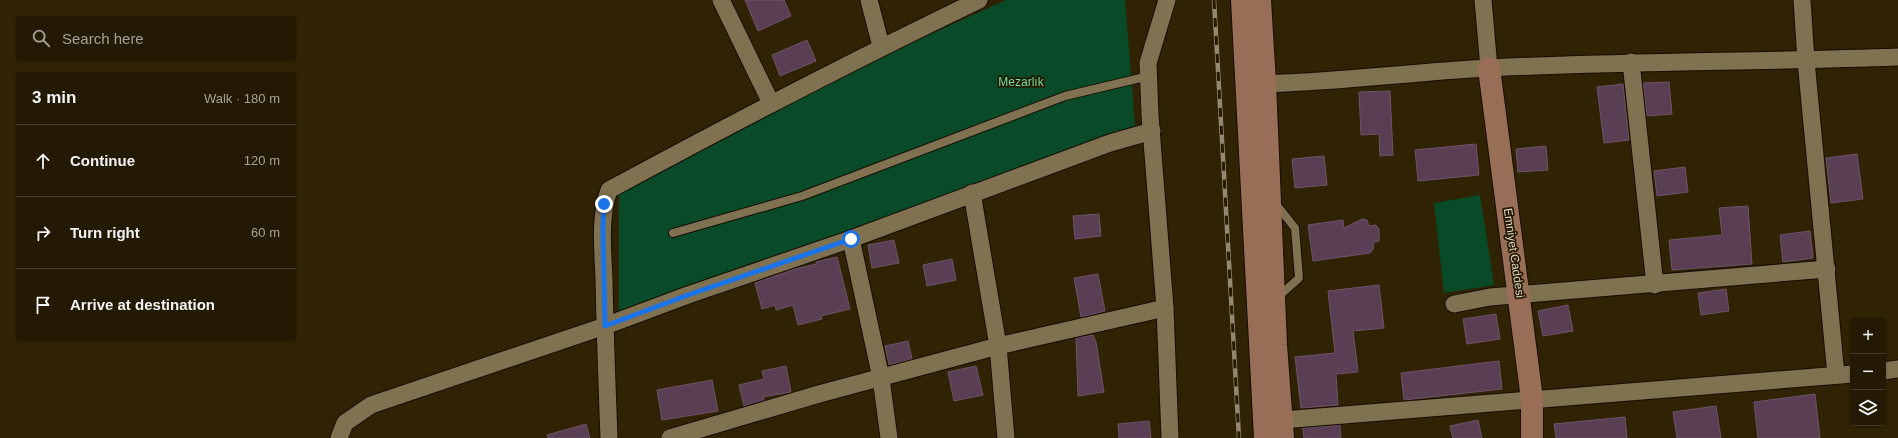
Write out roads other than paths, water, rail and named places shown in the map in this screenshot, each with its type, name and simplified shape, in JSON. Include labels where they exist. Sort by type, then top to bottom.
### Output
[{"type":"street","points":[[720,0],[771,103]]},
{"type":"street","points":[[869,0],[881,46]]},
{"type":"street","points":[[609,438],[603,227],[604,204],[609,190],[881,46],[979,0]]},
{"type":"street","points":[[1167,0],[1148,63],[1166,308],[1170,438]]},
{"type":"street","points":[[1242,0],[1256,84],[1270,197],[1274,301],[1283,429],[1532,399],[1850,374]]},
{"type":"street","points":[[1260,0],[1256,84],[1265,438]]},
{"type":"street","points":[[1483,0],[1489,68]]},
{"type":"street","points":[[1802,0],[1806,61],[1836,375]]},
{"type":"street","points":[[1256,84],[1489,68],[1631,62],[1806,61],[1898,57]]},
{"type":"street","points":[[1631,62],[1655,284]]},
{"type":"street","name":"Emniyet Caddesi","points":[[1489,68],[1532,399],[1532,438]]},
{"type":"street","points":[[339,438],[345,423],[371,405],[605,326],[688,295],[851,239],[1110,143],[1152,131]]},
{"type":"street","points":[[972,193],[998,346],[1006,438]]},
{"type":"street","points":[[851,239],[881,378],[889,438]]},
{"type":"street","points":[[1454,304],[1490,297],[1827,269]]},
{"type":"street","points":[[670,438],[819,394],[998,346],[1166,308]]},
{"type":"street","points":[[1886,371],[1898,369]]},
{"type":"lane","points":[[673,233],[802,196],[1065,96],[1149,76]]},
{"type":"railway","points":[[1214,0],[1239,438]]},
{"type":"park label","name":"Mezarlık","points":[[1021,82]]}]
